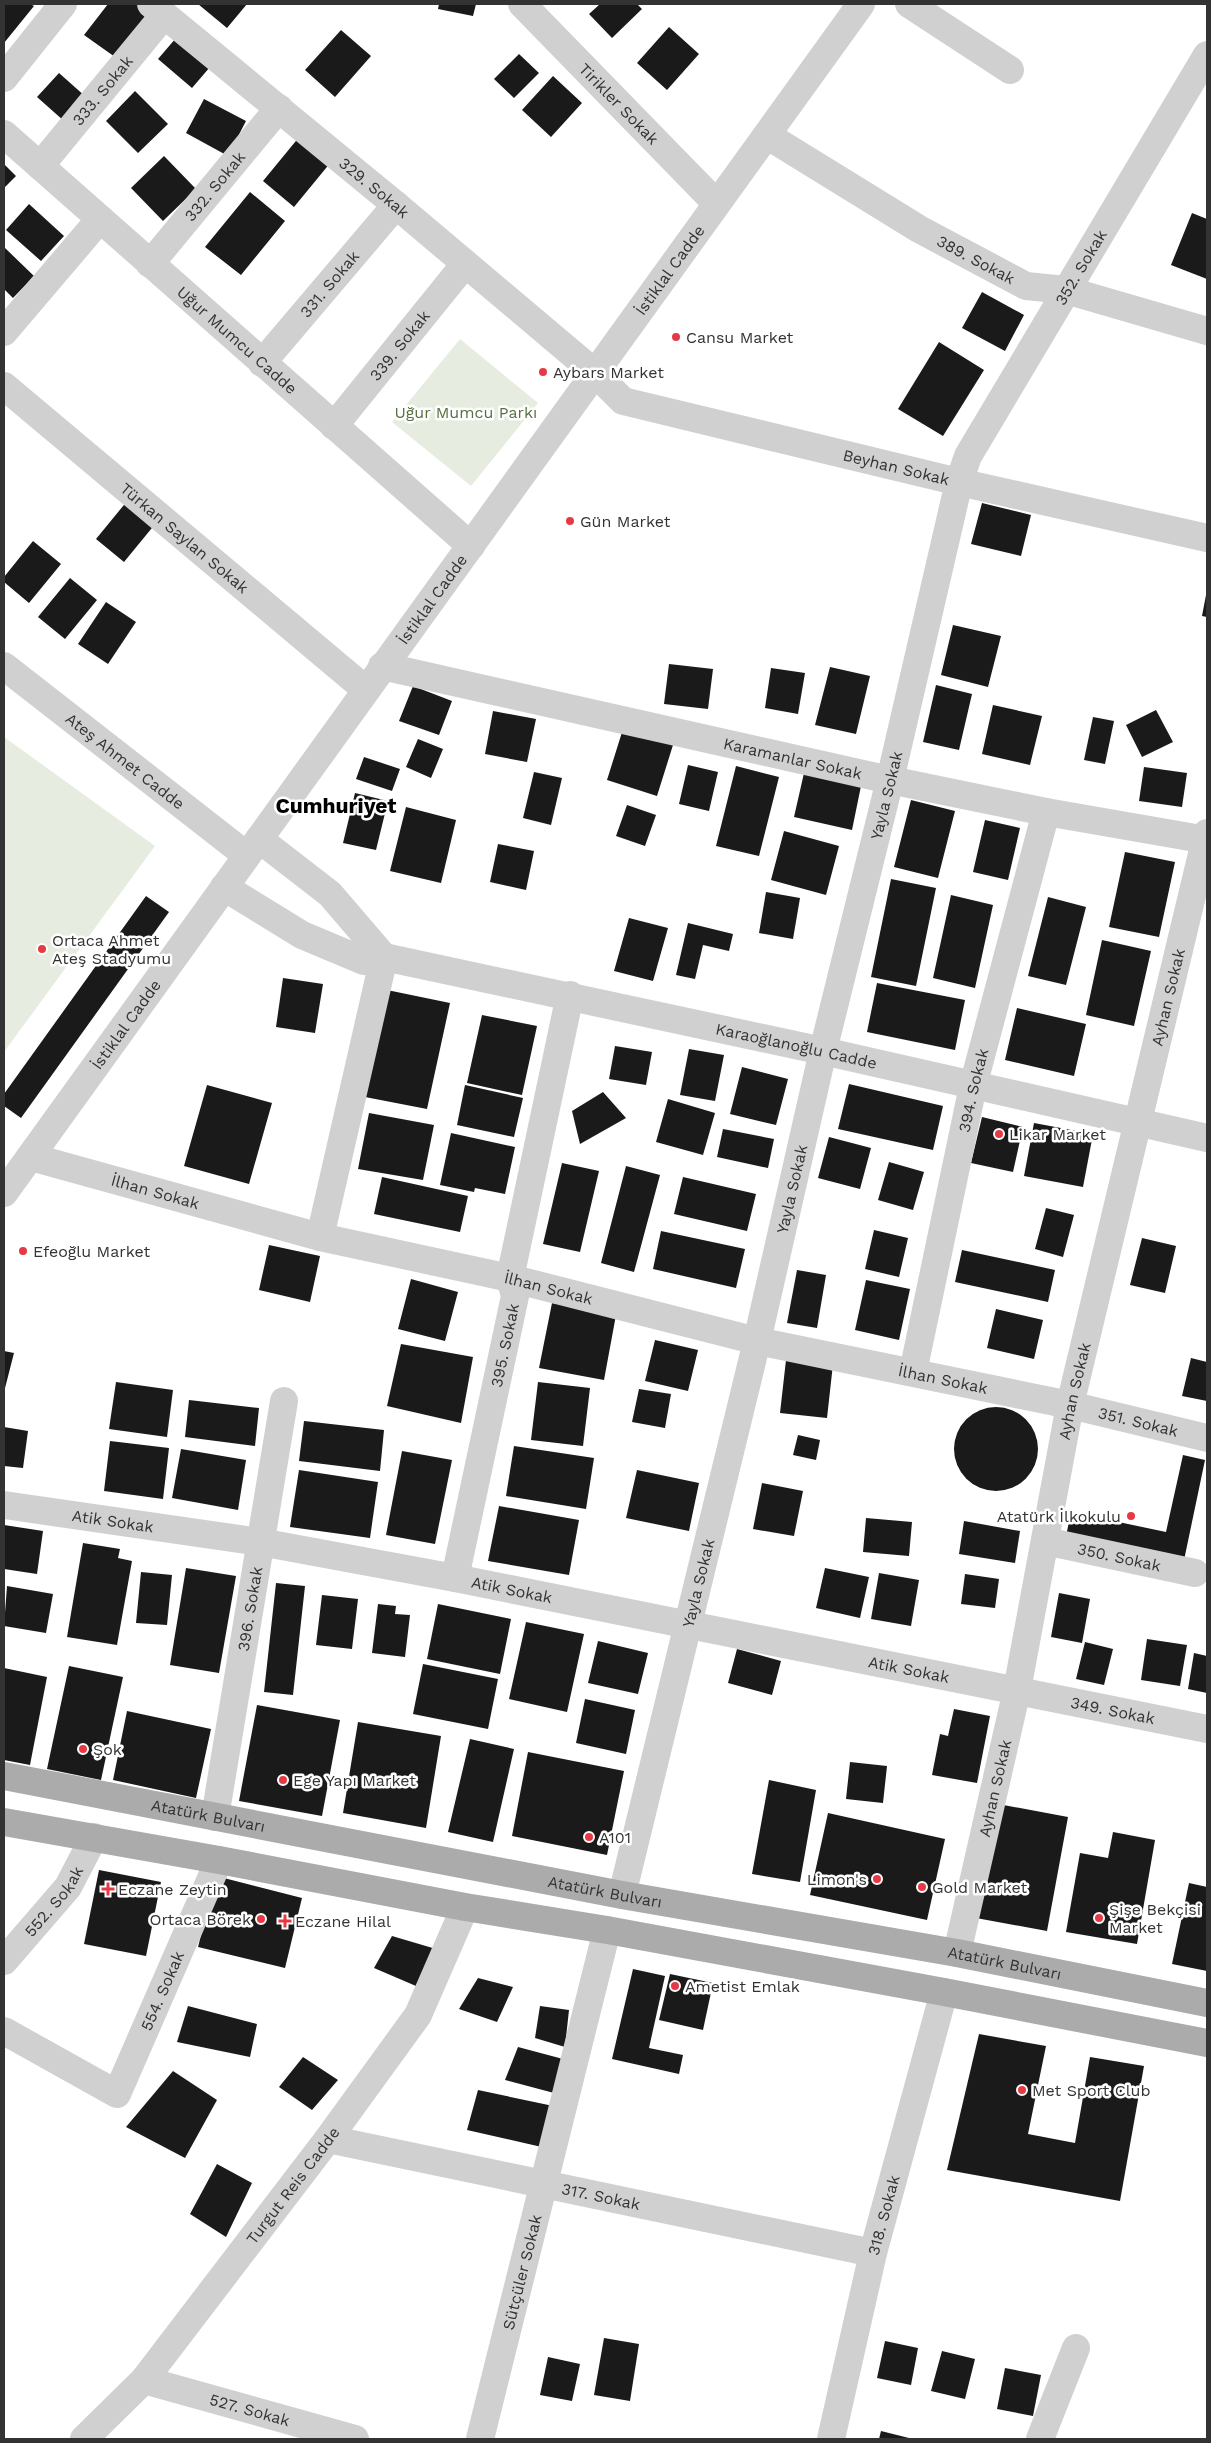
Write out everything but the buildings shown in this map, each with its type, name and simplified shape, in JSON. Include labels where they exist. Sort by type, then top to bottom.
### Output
[{"type":"main road","name":"Atatürk Bulvarı","points":[[4,1776],[622,1895],[957,1953],[1207,2003]]},
{"type":"main road","points":[[4,1822],[219,1860],[465,1907],[607,1930],[1207,2043]]},
{"type":"street","points":[[4,78],[64,4]]},
{"type":"street","name":"Tirikler Sokak","points":[[522,4],[716,203]]},
{"type":"street","name":"İstiklal Cadde","points":[[4,1193],[716,203],[768,136],[859,4]]},
{"type":"street","points":[[909,4],[1010,70]]},
{"type":"street","name":"329. Sokak","points":[[158,9],[396,205],[595,373]]},
{"type":"street","name":"333. Sokak","points":[[40,166],[158,9]]},
{"type":"street","name":"352. Sokak","points":[[959,482],[968,456],[1207,55]]},
{"type":"street","name":"332. Sokak","points":[[150,264],[279,108]]},
{"type":"street","name":"Uğur Mumcu Cadde","points":[[4,134],[471,546]]},
{"type":"street","name":"389. Sokak","points":[[768,136],[919,229],[1026,286],[1066,290],[1207,331]]},
{"type":"street","name":"331. Sokak","points":[[262,363],[396,205]]},
{"type":"street","points":[[4,332],[100,219]]},
{"type":"street","name":"339. Sokak","points":[[334,426],[466,264]]},
{"type":"street","name":"Beyhan Sokak","points":[[595,373],[623,401],[959,482],[1207,538]]},
{"type":"street","name":"Türkan Saylan Sokak","points":[[4,386],[365,689]]},
{"type":"street","name":"Yayla Sokak","points":[[622,1895],[686,1625],[757,1342],[823,1050],[890,780],[959,482]]},
{"type":"street","name":"Ateş Ahmet Cadde","points":[[4,666],[253,847]]},
{"type":"street","name":"Karamanlar Sokak","points":[[382,666],[890,780],[1046,812],[1207,838]]},
{"type":"street","name":"394. Sokak","points":[[913,1372],[973,1086],[1046,812]]},
{"type":"street","name":"Ayhan Sokak","points":[[957,1953],[1017,1690],[1070,1405],[1140,1122],[1207,838]]},
{"type":"street","points":[[253,847],[330,894],[384,957],[320,1237]]},
{"type":"street","name":"Karaoğlanoğlu Cadde","points":[[224,887],[302,935],[364,960],[384,957],[570,995],[823,1050],[973,1086],[1207,1138]]},
{"type":"street","name":"395. Sokak","points":[[455,1578],[515,1296],[510,1278],[570,995]]},
{"type":"street","name":"İlhan Sokak","points":[[31,1157],[320,1237],[510,1278],[757,1342],[1070,1405]]},
{"type":"street","name":"396. Sokak","points":[[215,1817],[284,1401]]},
{"type":"street","name":"351. Sokak","points":[[1070,1405],[1207,1438]]},
{"type":"street","name":"Atik Sokak","points":[[4,1505],[260,1542],[455,1578],[1017,1690]]},
{"type":"street","name":"350. Sokak","points":[[1045,1541],[1195,1573]]},
{"type":"street","name":"349. Sokak","points":[[1017,1690],[1207,1729]]},
{"type":"street","name":"552. Sokak","points":[[4,1961],[68,1887],[94,1837]]},
{"type":"street","name":"554. Sokak","points":[[4,2030],[117,2094],[219,1860]]},
{"type":"street","name":"Turgut Reis Cadde","points":[[84,2439],[144,2380],[328,2139],[418,2015],[465,1907]]},
{"type":"street","name":"Sütçüler Sokak","points":[[480,2439],[607,1930]]},
{"type":"street","name":"318. Sokak","points":[[831,2439],[873,2253],[944,1992]]},
{"type":"street","name":"317. Sokak","points":[[328,2139],[873,2253]]},
{"type":"street","points":[[1040,2439],[1076,2348]]},
{"type":"street","name":"527. Sokak","points":[[144,2380],[355,2439]]},
{"type":"green space","name":"Uğur Mumcu Parkı","points":[[460,339],[538,403],[471,486],[392,422]]},
{"type":"green space","name":"Ortaca Ahmet Ateş Stadyumu","points":[[4,737],[155,846],[4,1052]]},
{"type":"place","name":"Cansu Market","points":[[676,337]]},
{"type":"place","name":"Aybars Market","points":[[543,372]]},
{"type":"place","name":"Gün Market","points":[[570,521]]},
{"type":"place","name":"Ortaca Ahmet Ateş Stadyumu","points":[[42,949]]},
{"type":"place","name":"Likar Market","points":[[999,1134]]},
{"type":"place","name":"Efeoğlu Market","points":[[23,1251]]},
{"type":"place","name":"Atatürk İlkokulu","points":[[1131,1516]]},
{"type":"place","name":"Şok","points":[[83,1749]]},
{"type":"place","name":"Ege Yapı Market","points":[[283,1780]]},
{"type":"place","name":"A101","points":[[589,1837]]},
{"type":"place","name":"Limon's","points":[[877,1879]]},
{"type":"place","name":"Gold Market","points":[[922,1887]]},
{"type":"place","name":"Eczane Zeytin","points":[[108,1889]]},
{"type":"place","name":"Şişe Bekçisi Market","points":[[1099,1918]]},
{"type":"place","name":"Ortaca Börek","points":[[261,1919]]},
{"type":"place","name":"Eczane Hilal","points":[[285,1921]]},
{"type":"place","name":"Ametist Emlak","points":[[675,1986]]},
{"type":"place","name":"Met Sport Club","points":[[1022,2090]]},
{"type":"district","name":"Cumhuriyet","points":[[336,806]]}]
